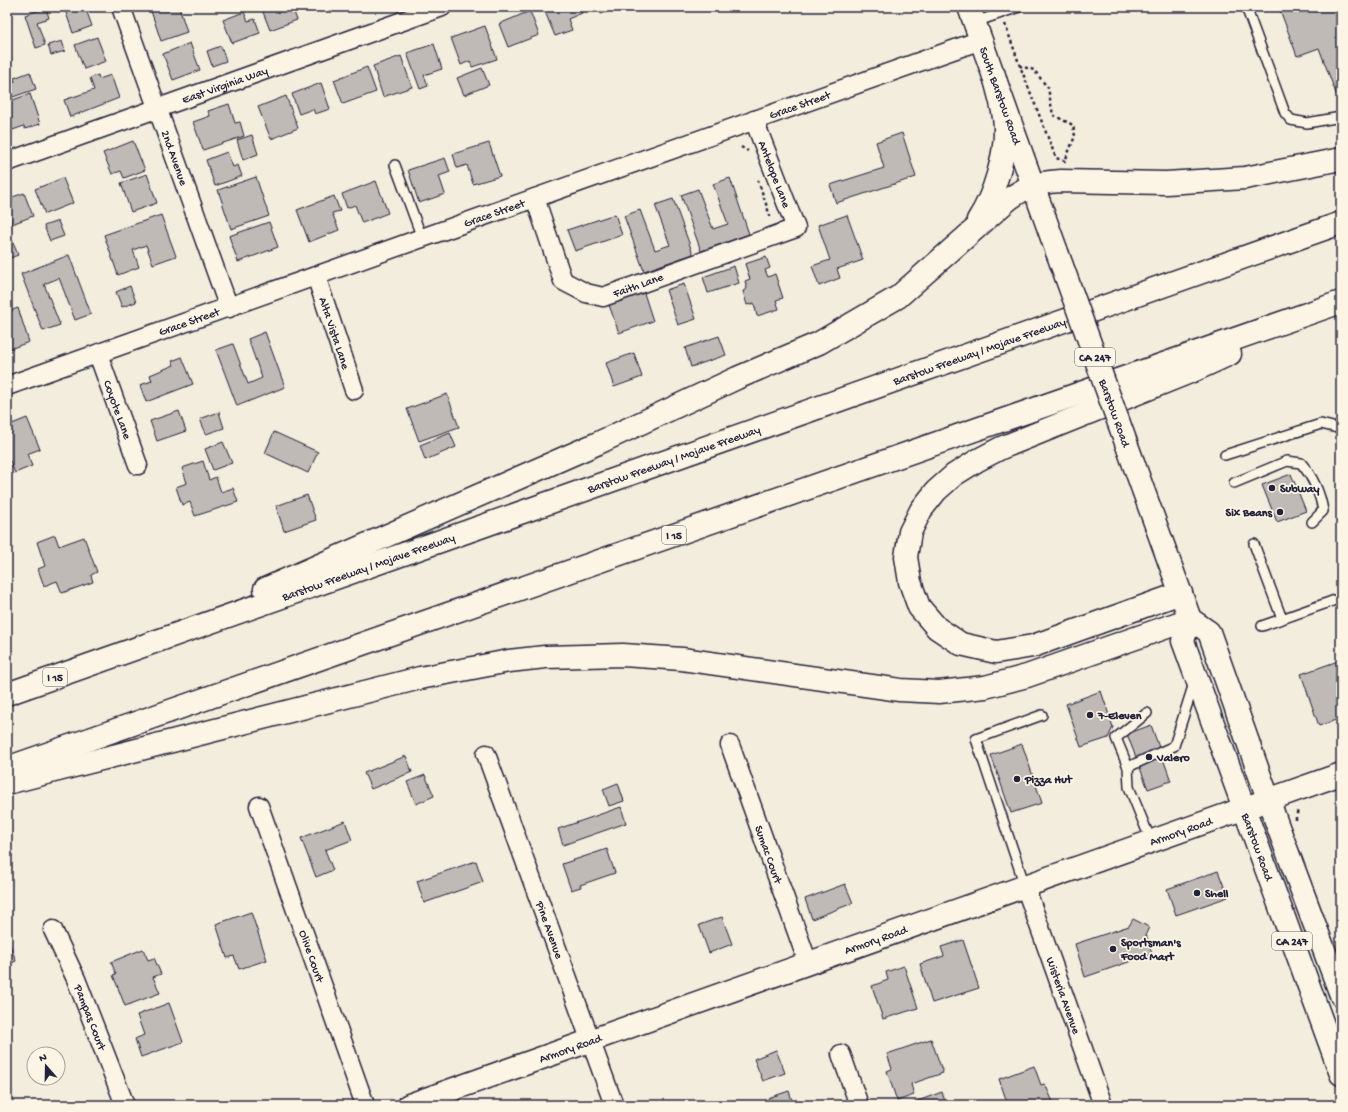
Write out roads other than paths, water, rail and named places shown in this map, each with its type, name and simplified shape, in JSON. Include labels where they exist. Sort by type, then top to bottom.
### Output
[{"type":"main road","name":"South Barstow Road","points":[[975,23],[1033,184]]},
{"type":"main road","points":[[966,237],[981,216],[991,194],[999,170],[1004,147],[1005,127],[1002,105],[994,75]]},
{"type":"main road","points":[[102,661],[596,444],[737,378],[819,343],[898,297],[1009,199],[1020,190],[1033,184],[1061,181],[1166,183],[1245,178],[1341,159]]},
{"type":"main road","name":"Barstow Road","points":[[1033,184],[1190,619],[1183,641],[1341,1074]]},
{"type":"main road","name":"Barstow Freeway / Mojave Freeway","points":[[7,694],[1341,223]]},
{"type":"main road","points":[[1181,593],[1033,646],[996,652],[962,644],[937,628],[919,607],[910,582],[906,557],[910,532],[921,510],[936,491],[954,475],[978,460],[1001,448],[1195,370],[1341,303]]},
{"type":"main road","name":"I 15","points":[[7,768],[1341,303]]},
{"type":"main road","points":[[7,783],[420,678],[509,661],[568,656],[638,656],[682,659],[900,690],[939,692],[985,687],[1027,676],[1190,619]]},
{"type":"main road","name":"CA 247","points":[[1190,619],[1209,632],[1341,995]]},
{"type":"main road","name":"Armory Road","points":[[410,1105],[1341,774]]},
{"type":"street","name":"2nd Avenue","points":[[121,7],[229,308]]},
{"type":"street","name":"East Virginia Way","points":[[7,162],[442,7]]},
{"type":"street","name":"Grace Street","points":[[7,386],[754,120],[975,23]]},
{"type":"street","name":"Antelope Lane","points":[[754,120],[796,228]]},
{"type":"street","name":"Faith Lane","points":[[535,198],[563,281],[586,293],[603,297],[796,228]]},
{"type":"street","name":"Alta Vista Lane","points":[[316,276],[354,390]]},
{"type":"street","name":"Coyote Lane","points":[[98,354],[138,465]]},
{"type":"street","name":"Sumac Court","points":[[730,745],[808,964]]},
{"type":"street","name":"Pine Avenue","points":[[486,754],[592,1040],[614,1105]]},
{"type":"street","name":"Olive Court","points":[[259,806],[365,1105]]},
{"type":"street","name":"Wisteria Avenue","points":[[1025,886],[1103,1105]]},
{"type":"street","name":"Pampas Court","points":[[53,930],[76,979],[125,1105]]},
{"type":"street","points":[[841,1054],[859,1105]]},
{"type":"lane","points":[[975,23],[1019,7]]},
{"type":"lane","points":[[1246,7],[1285,113],[1291,120],[1308,123],[1341,117]]},
{"type":"lane","points":[[395,165],[422,238]]},
{"type":"lane","points":[[1225,455],[1321,424],[1341,429]]},
{"type":"lane","points":[[1234,483],[1287,461],[1301,462],[1311,475],[1320,498],[1322,511],[1312,522]]},
{"type":"lane","points":[[1254,544],[1282,619]]},
{"type":"lane","points":[[1262,626],[1341,598]]},
{"type":"lane","points":[[1128,767],[1174,746],[1196,676]]},
{"type":"lane","points":[[1147,713],[1116,738],[1128,767],[1129,787],[1151,841]]},
{"type":"lane","points":[[1025,886],[976,739],[1042,715]]},
{"type":"place","name":"Subway","points":[[1272,488]]},
{"type":"place","name":"Six Beans","points":[[1280,512]]},
{"type":"place","name":"7-Eleven","points":[[1090,715]]},
{"type":"place","name":"Valero","points":[[1149,757]]},
{"type":"place","name":"Pizza Hut","points":[[1017,779]]},
{"type":"place","name":"Shell","points":[[1197,893]]},
{"type":"place","name":"Sportsman's Food Mart","points":[[1113,949]]}]
